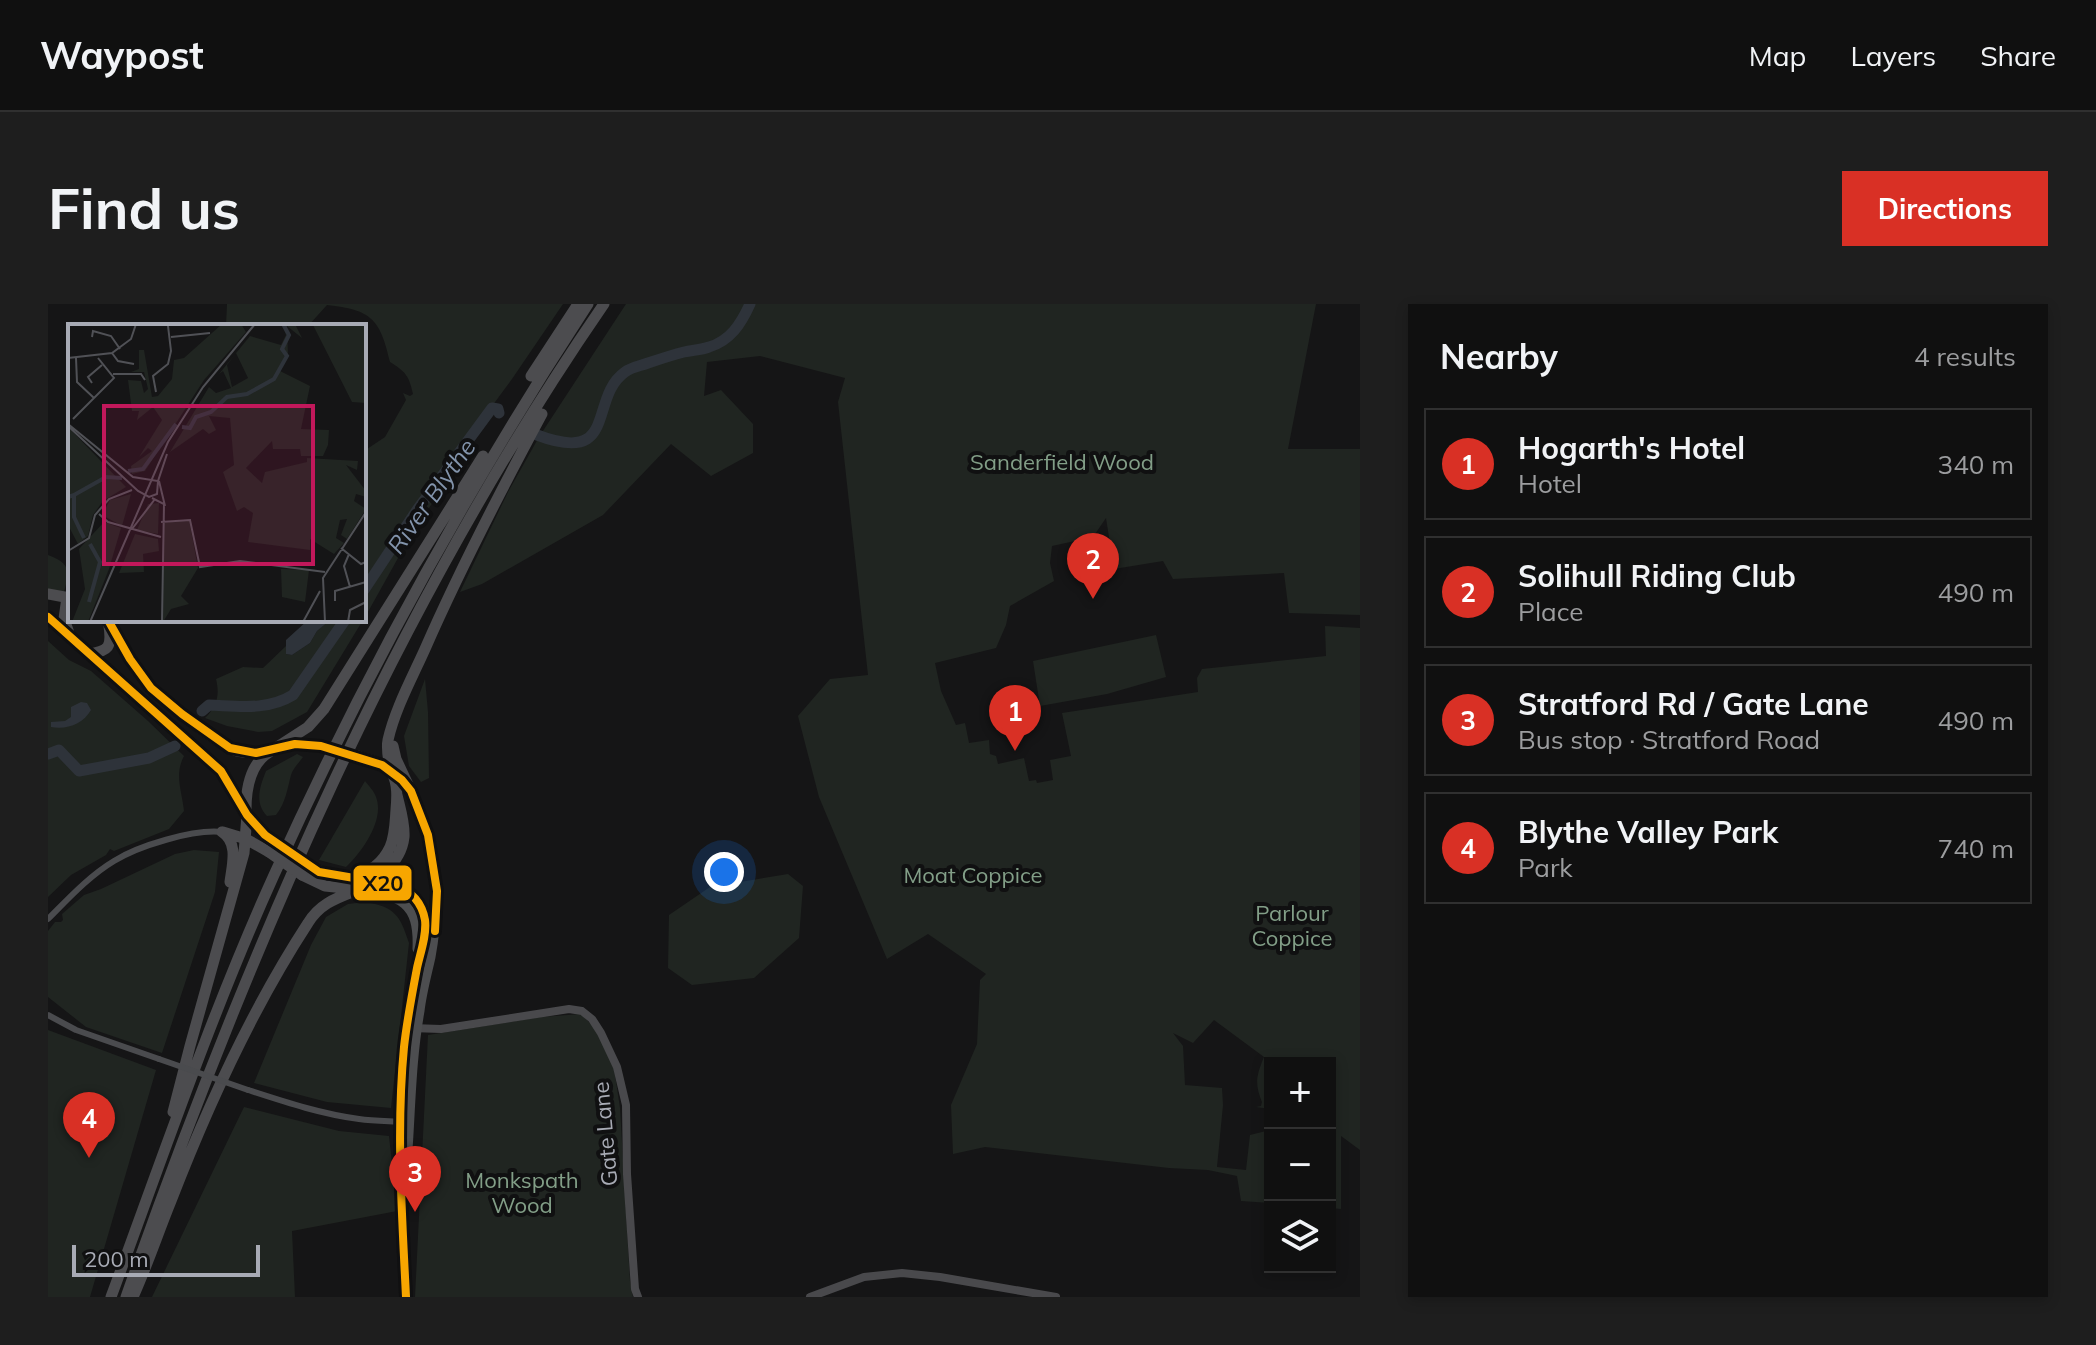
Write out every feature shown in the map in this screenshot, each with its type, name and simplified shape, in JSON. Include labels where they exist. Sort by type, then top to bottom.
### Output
[{"type":"highway","points":[[173,1130],[173,1109],[244,853],[247,785],[252,771],[271,750],[308,727],[324,709],[578,304]]},
{"type":"highway","points":[[111,1297],[229,982],[273,877],[361,693],[448,530],[588,304]]},
{"type":"highway","points":[[126,1297],[167,1181],[263,938],[371,705],[463,532],[604,304]]},
{"type":"highway","points":[[133,1297],[218,1090],[277,976],[315,913],[334,899],[375,881],[395,861],[402,845],[404,826],[391,771],[388,745],[392,729],[442,607],[587,329]]},
{"type":"highway","points":[[48,594],[68,597]]},
{"type":"highway","points":[[68,601],[64,619],[72,637]]},
{"type":"highway","points":[[48,617],[221,771],[246,813],[272,846]]},
{"type":"highway","points":[[89,654],[102,652],[108,646],[111,640],[108,622]]},
{"type":"highway","points":[[109,622],[151,688],[230,748],[245,752],[295,744],[321,746],[358,756],[391,771]]},
{"type":"highway","points":[[392,729],[396,759],[411,791]]},
{"type":"highway","points":[[305,870],[347,877],[370,869],[388,851],[394,835],[397,795]]},
{"type":"highway","points":[[222,832],[233,845],[226,913]]},
{"type":"highway","points":[[222,832],[272,846],[325,886],[359,889]]},
{"type":"main road","points":[[391,771],[411,791],[428,835],[437,891],[431,955],[412,1028]]},
{"type":"main road","points":[[347,877],[391,883],[414,895],[423,911],[425,931],[413,988]]},
{"type":"main road","points":[[359,889],[397,898],[413,916],[418,932],[405,1122],[399,1164],[406,1297]]},
{"type":"street","points":[[48,919],[114,861],[174,838],[201,832],[222,832]]},
{"type":"street","name":"Gate Lane","points":[[412,1028],[441,1029],[569,1009],[582,1011],[592,1019],[617,1067],[626,1105],[627,1174],[638,1297]]},
{"type":"street","points":[[48,1015],[76,1030],[309,1109],[363,1120],[405,1122]]},
{"type":"street","points":[[810,1297],[864,1277],[902,1273],[1056,1297]]},
{"type":"green space","points":[[227,304],[563,304],[467,440],[471,446],[412,533],[366,615],[366,450],[385,437],[406,400],[403,393],[413,394],[408,379],[390,362],[377,326],[364,314],[354,310],[327,305],[310,324],[226,324]]},
{"type":"green space","points":[[626,304],[1316,304],[1288,449],[1360,449],[1360,615],[1289,613],[1284,573],[1173,579],[1163,561],[1114,569],[1106,518],[1093,537],[1052,546],[1050,563],[1054,581],[1010,606],[996,648],[935,663],[941,691],[956,725],[965,723],[969,743],[989,740],[990,754],[996,756],[998,764],[1024,758],[1029,781],[1036,780],[1037,783],[1053,780],[1050,760],[1071,756],[1062,713],[1198,692],[1197,678],[1202,669],[1326,656],[1325,626],[1360,628],[1360,1150],[1341,1136],[1341,1209],[1336,1209],[1336,1057],[1264,1057],[1214,1020],[1193,1043],[1173,1033],[1183,1046],[1185,1085],[1222,1088],[1217,1167],[1246,1170],[1250,1135],[1264,1132],[1264,1203],[1241,1201],[1237,1176],[1208,1170],[985,1147],[953,1154],[951,1105],[977,1044],[980,980],[986,974],[928,934],[887,959],[819,797],[798,716],[830,679],[868,675],[838,402],[845,378],[760,356],[707,362],[704,396],[721,390],[753,424],[753,453],[711,476],[671,444],[603,515],[482,584],[460,592],[508,492],[539,437]]},
{"type":"green space","points":[[48,555],[61,561],[66,568],[64,592],[48,589]]},
{"type":"green space","points":[[327,622],[362,622],[307,712],[272,731],[258,732],[205,718],[216,700],[216,679],[243,667],[263,668],[286,646],[286,654],[292,655],[310,643]]},
{"type":"green space","points":[[1156,635],[1166,677],[1107,694],[1040,706],[1033,661]]},
{"type":"green space","points":[[48,641],[69,660],[91,671],[184,756],[179,776],[184,811],[169,829],[114,851],[110,849],[106,855],[71,875],[48,897]]},
{"type":"green space","points":[[425,679],[429,778],[421,782],[409,766],[404,736]]},
{"type":"green space","points":[[297,754],[303,757],[292,772],[282,805],[276,815],[267,816],[259,800],[266,771]]},
{"type":"green space","points":[[365,781],[375,795],[378,806],[370,835],[346,867],[319,860]]},
{"type":"green space","points":[[194,850],[219,852],[215,892],[162,1053],[86,1027],[48,997],[48,931],[55,922],[63,920],[62,914],[84,895],[175,854]]},
{"type":"green space","points":[[788,874],[803,886],[799,938],[754,978],[692,985],[668,968],[669,915],[710,887]]},
{"type":"green space","points":[[365,902],[395,914],[403,925],[409,943],[391,1108],[327,1102],[254,1083],[311,945],[326,917],[348,904]]},
{"type":"green space","name":"Monkspath Wood","points":[[581,1014],[595,1028],[614,1068],[620,1108],[633,1297],[415,1297],[428,1035],[541,1017]]},
{"type":"green space","points":[[48,1030],[156,1070],[90,1297],[48,1297]]},
{"type":"green space","points":[[1264,1057],[1264,1108],[1256,1107],[1261,1106],[1262,1102],[1257,1079]]},
{"type":"green space","points":[[244,1107],[339,1131],[389,1136],[397,1211],[292,1231],[295,1297],[152,1297]]},
{"type":"shaded area","points":[[306,622],[328,622],[310,643],[292,655],[286,654],[286,640]]},
{"type":"shaded area","points":[[81,702],[87,703],[91,710],[84,719],[69,727],[51,727],[51,722],[65,721],[71,717],[71,707]]},
{"type":"waterway","name":"River Blythe","points":[[537,435],[563,442],[580,442],[591,436],[614,383],[625,372],[723,341],[734,331],[750,304]]},
{"type":"waterway","name":"River Blythe","points":[[366,587],[417,510],[492,408],[498,409],[499,413]]},
{"type":"waterway","name":"River Blythe","points":[[202,711],[209,705],[263,705],[293,695],[344,622]]},
{"type":"waterway","name":"River Blythe","points":[[48,754],[59,750],[79,771],[149,758],[175,746]]},
{"type":"transit line","name":"X20","points":[[48,617],[221,771],[247,815],[265,835],[319,872],[395,885],[411,894],[421,908],[425,932],[404,1047],[400,1109],[406,1297]]},
{"type":"transit line","name":"X20","points":[[109,622],[151,688],[230,748],[256,753],[295,744],[321,746],[382,765],[402,780],[411,791],[428,835],[437,891],[435,931]]},
{"type":"place","name":"Solihull Riding Club","points":[[1093,599]]},
{"type":"place","name":"Hogarth's Hotel","points":[[1015,751]]},
{"type":"place","name":"Blythe Valley Park","points":[[89,1158]]},
{"type":"place","name":"Stratford Rd / Gate Lane","points":[[415,1212]]},
{"type":"park label","name":"Sanderfield Wood","points":[[1062,462]]},
{"type":"park label","name":"Moat Coppice","points":[[973,875]]},
{"type":"park label","name":"Parlour Coppice","points":[[1292,926]]}]
